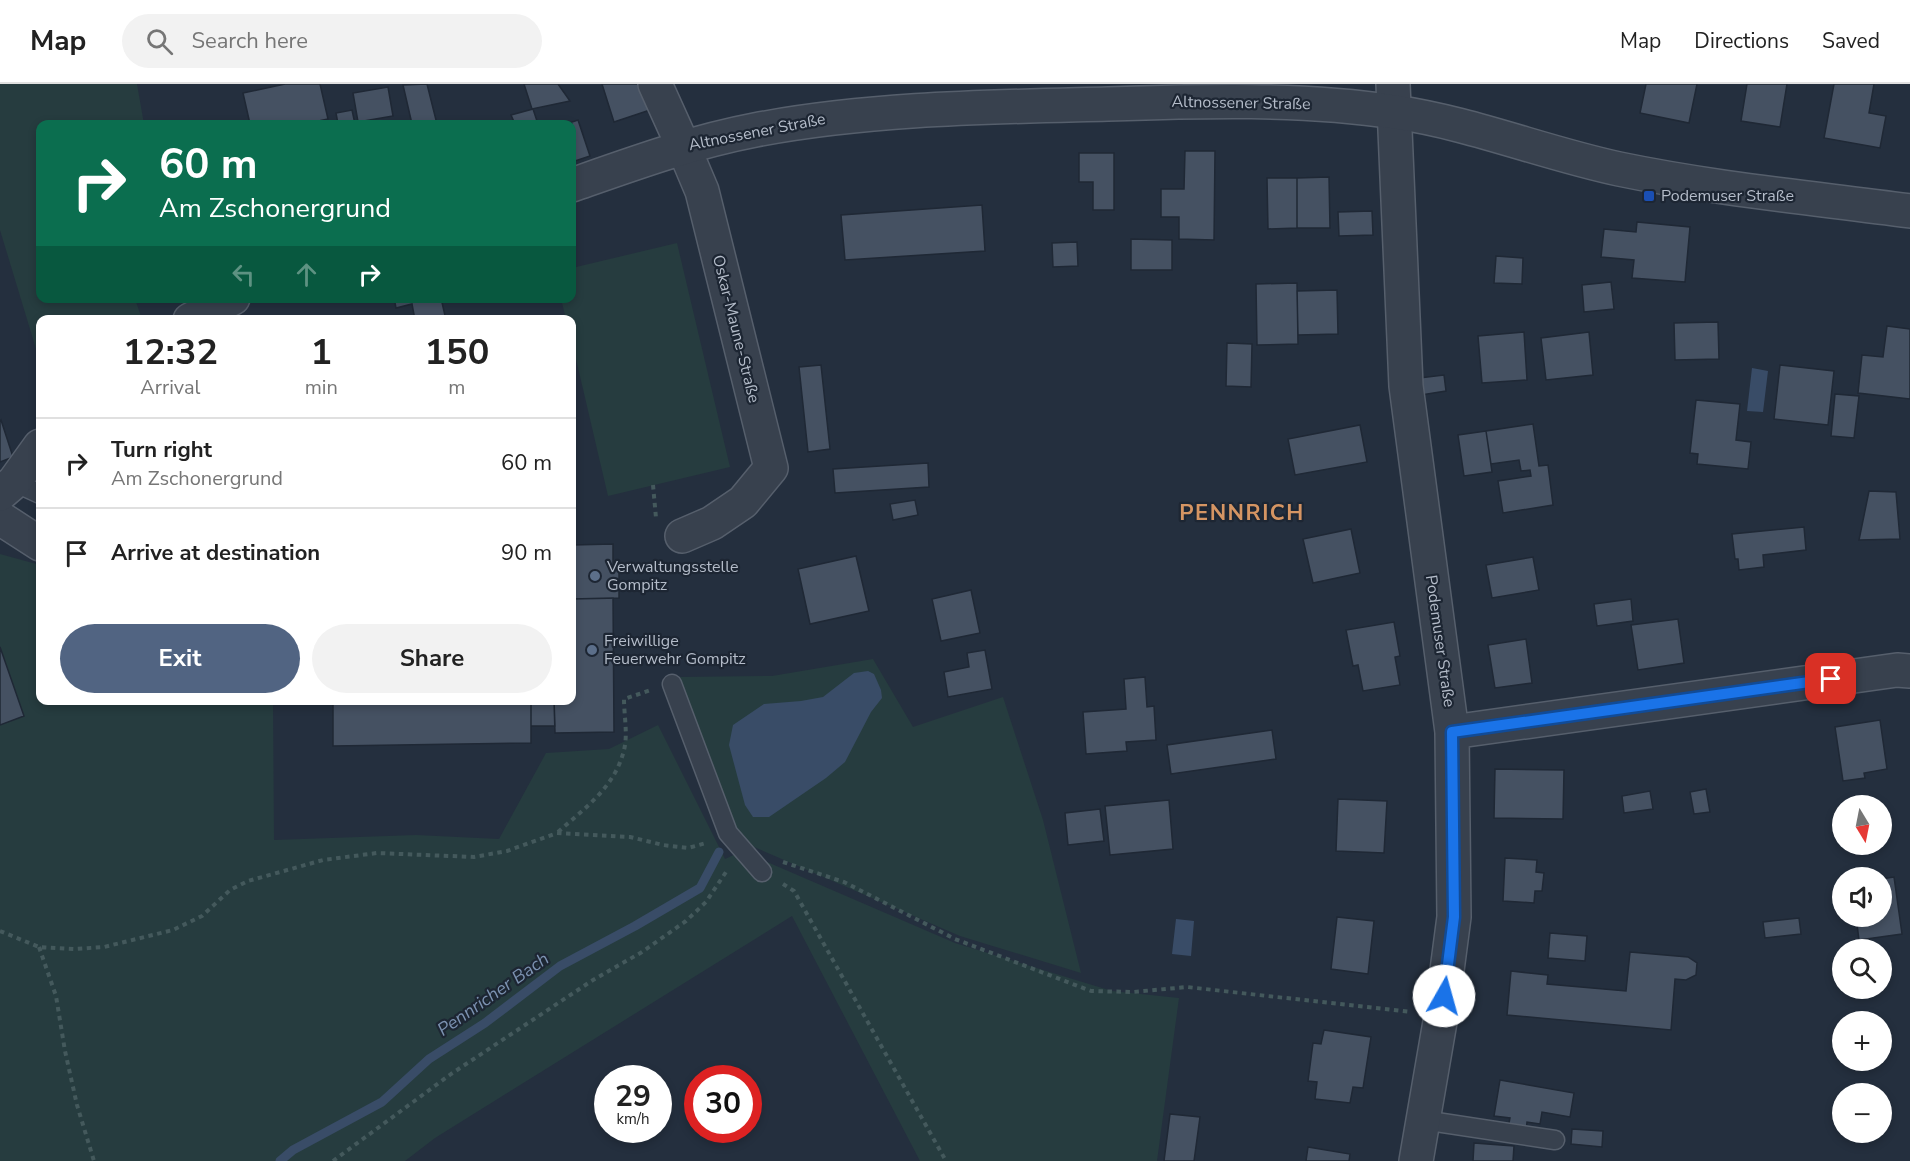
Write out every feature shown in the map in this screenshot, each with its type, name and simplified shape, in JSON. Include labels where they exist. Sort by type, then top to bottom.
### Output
[{"type":"street","name":"Oskar-Maune-Straße","points":[[656,84],[702,191],[771,468],[743,502],[712,523],[681,536]]},
{"type":"street","name":"Altnossener Straße","points":[[576,184],[683,146],[754,130],[839,117],[943,108],[1393,98],[1448,122],[1601,165],[1655,176],[1910,211]]},
{"type":"street","name":"Podemuser Straße","points":[[1393,98],[1407,386],[1452,732],[1454,917],[1441,1016],[1416,1161]]},
{"type":"street","points":[[200,315],[223,303]]},
{"type":"street","points":[[18,490],[36,454]]},
{"type":"street","points":[[0,518],[36,541]]},
{"type":"street","points":[[1452,732],[1910,670]]},
{"type":"lane","points":[[672,684],[729,833],[751,859]]},
{"type":"lane","points":[[1422,1120],[1555,1140]]},
{"type":"path","points":[[653,485],[656,508]]},
{"type":"path","points":[[0,931],[39,947],[75,949],[104,947],[173,930],[202,916],[230,890],[248,881],[323,860],[377,853],[474,857],[507,851],[557,833],[609,785],[624,749],[624,699],[672,684]]},
{"type":"path","points":[[557,833],[630,837],[688,848],[701,846],[729,833]]},
{"type":"path","points":[[333,1161],[451,1074],[593,980],[642,952],[686,921],[751,859],[775,859],[844,882],[955,939],[1091,991],[1133,992],[1187,987],[1441,1016]]},
{"type":"path","points":[[751,859],[794,891],[946,1161]]},
{"type":"path","points":[[39,947],[56,996],[77,1106],[94,1161]]},
{"type":"green space","points":[[0,84],[137,84],[143,120],[36,120],[36,303],[136,303],[141,315],[36,315],[36,349],[0,230]]},
{"type":"green space","points":[[677,243],[730,467],[608,496],[576,359],[576,315],[565,315],[562,303],[576,303],[576,267]]},
{"type":"green space","points":[[0,554],[36,564],[36,705],[273,705],[274,840],[416,835],[499,839],[546,753],[609,749],[658,725],[725,859],[742,851],[955,943],[1112,991],[1179,998],[1157,1161],[920,1161],[792,916],[435,1138],[405,1161],[0,1161]]},
{"type":"green space","points":[[873,659],[913,727],[1003,697],[1043,820],[1081,973],[960,936],[738,840],[683,695],[680,677],[772,676]]},
{"type":"water","points":[[1752,368],[1768,371],[1763,412],[1747,411]]},
{"type":"water","points":[[868,671],[874,674],[882,698],[871,712],[845,762],[826,778],[769,817],[753,817],[745,805],[729,745],[733,725],[764,704],[823,697],[854,673]]},
{"type":"water","points":[[1176,919],[1194,921],[1191,956],[1172,954]]},
{"type":"building","points":[[285,84],[320,84],[328,119],[249,120],[243,93]]},
{"type":"building","points":[[427,84],[436,120],[411,120],[403,85]]},
{"type":"building","points":[[524,84],[558,84],[570,101],[532,109]]},
{"type":"building","points":[[602,84],[641,84],[650,110],[614,122]]},
{"type":"building","points":[[1646,84],[1697,84],[1689,123],[1640,113]]},
{"type":"building","points":[[1747,84],[1787,84],[1780,127],[1741,121]]},
{"type":"building","points":[[1834,84],[1874,84],[1869,113],[1886,116],[1880,148],[1824,138]]},
{"type":"building","points":[[388,87],[393,116],[358,120],[353,93]]},
{"type":"building","points":[[533,109],[537,120],[513,120],[511,115]]},
{"type":"building","points":[[352,110],[354,120],[337,120],[336,113]]},
{"type":"building","points":[[578,120],[590,156],[576,161],[576,121]]},
{"type":"building","points":[[1185,151],[1215,151],[1214,240],[1179,239],[1179,217],[1161,217],[1161,189],[1184,189]]},
{"type":"building","points":[[1079,153],[1114,153],[1114,210],[1093,210],[1093,182],[1079,182]]},
{"type":"building","points":[[1329,177],[1330,228],[1297,228],[1297,178]]},
{"type":"building","points":[[1267,178],[1297,178],[1297,228],[1268,229]]},
{"type":"building","points":[[982,205],[985,251],[845,260],[841,215]]},
{"type":"building","points":[[1372,211],[1373,235],[1339,236],[1338,212]]},
{"type":"building","points":[[1637,222],[1690,227],[1685,282],[1632,278],[1634,260],[1601,257],[1604,229],[1636,232]]},
{"type":"building","points":[[1131,239],[1172,240],[1172,270],[1131,270]]},
{"type":"building","points":[[1077,242],[1078,266],[1053,267],[1052,243]]},
{"type":"building","points":[[1496,256],[1523,258],[1522,284],[1494,283]]},
{"type":"building","points":[[1611,282],[1614,309],[1584,312],[1582,285]]},
{"type":"building","points":[[1297,283],[1298,344],[1257,345],[1256,284]]},
{"type":"building","points":[[1337,290],[1338,334],[1298,335],[1297,291]]},
{"type":"building","points":[[395,303],[442,303],[445,315],[414,315],[412,304],[396,308]]},
{"type":"building","points":[[1718,322],[1719,359],[1675,360],[1674,323]]},
{"type":"building","points":[[1887,326],[1910,329],[1910,399],[1858,393],[1862,355],[1883,357]]},
{"type":"building","points":[[1524,332],[1527,380],[1482,383],[1478,336]]},
{"type":"building","points":[[1589,332],[1593,375],[1546,380],[1541,338]]},
{"type":"building","points":[[1227,343],[1252,344],[1251,387],[1226,386]]},
{"type":"building","points":[[821,365],[830,449],[808,452],[799,367]]},
{"type":"building","points":[[1780,365],[1834,371],[1828,425],[1774,419]]},
{"type":"building","points":[[1444,375],[1446,391],[1421,395],[1419,378]]},
{"type":"building","points":[[1835,394],[1859,396],[1854,438],[1831,436]]},
{"type":"building","points":[[1696,400],[1740,404],[1736,440],[1751,442],[1748,469],[1697,464],[1698,454],[1690,453]]},
{"type":"building","points":[[0,421],[13,457],[0,462]]},
{"type":"building","points":[[1533,424],[1539,466],[1548,465],[1553,505],[1503,513],[1498,481],[1531,476],[1530,470],[1521,471],[1519,460],[1491,464],[1486,431]]},
{"type":"building","points":[[1360,425],[1367,462],[1295,475],[1288,439]]},
{"type":"building","points":[[1486,431],[1492,472],[1464,476],[1458,435]]},
{"type":"building","points":[[928,463],[929,487],[835,493],[833,469]]},
{"type":"building","points":[[1869,491],[1896,492],[1900,539],[1859,540]]},
{"type":"building","points":[[915,500],[918,515],[893,520],[890,504]]},
{"type":"building","points":[[1804,527],[1806,550],[1763,555],[1764,567],[1739,570],[1738,559],[1735,559],[1732,534]]},
{"type":"building","points":[[1351,529],[1360,573],[1313,583],[1303,539]]},
{"type":"building","name":"Verwaltungsstelle Gompitz","points":[[613,544],[613,569],[619,569],[619,598],[576,599],[576,545]]},
{"type":"building","points":[[856,556],[869,611],[810,624],[798,569]]},
{"type":"building","points":[[1533,557],[1539,590],[1492,598],[1486,565]]},
{"type":"building","points":[[971,590],[980,633],[941,641],[932,599]]},
{"type":"building","name":"Freiwillige Feuerwehr Gompitz","points":[[613,598],[614,732],[555,733],[554,705],[576,705],[576,599]]},
{"type":"building","points":[[1631,599],[1633,621],[1597,626],[1594,604]]},
{"type":"building","points":[[1678,619],[1684,663],[1638,670],[1631,625]]},
{"type":"building","points":[[1394,622],[1400,656],[1395,657],[1400,685],[1363,691],[1358,665],[1353,666],[1346,630]]},
{"type":"building","points":[[1526,639],[1532,683],[1495,688],[1488,645]]},
{"type":"building","points":[[0,647],[24,716],[0,725]]},
{"type":"building","points":[[985,650],[992,689],[948,697],[944,672],[969,667],[967,653]]},
{"type":"building","points":[[1145,677],[1147,707],[1154,706],[1156,740],[1126,742],[1127,751],[1086,754],[1083,712],[1126,709],[1124,679]]},
{"type":"building","points":[[333,705],[531,705],[531,743],[333,746]]},
{"type":"building","points":[[531,705],[554,705],[555,726],[531,726]]},
{"type":"building","points":[[1880,720],[1887,769],[1864,773],[1865,778],[1843,781],[1835,727]]},
{"type":"building","points":[[1272,730],[1276,759],[1171,774],[1167,745]]},
{"type":"building","points":[[1495,769],[1564,770],[1563,819],[1494,818]]},
{"type":"building","points":[[1706,789],[1710,812],[1694,814],[1690,792]]},
{"type":"building","points":[[1650,791],[1653,809],[1624,813],[1622,796]]},
{"type":"building","points":[[1338,799],[1387,801],[1384,853],[1336,851]]},
{"type":"building","points":[[1169,800],[1173,849],[1110,855],[1105,806]]},
{"type":"building","points":[[1100,809],[1104,841],[1068,845],[1065,813]]},
{"type":"building","points":[[1505,858],[1537,860],[1536,872],[1544,873],[1542,891],[1535,891],[1534,903],[1503,901]]},
{"type":"building","points":[[1892,877],[1894,877],[1902,934],[1859,939],[1857,927],[1892,927]]},
{"type":"building","points":[[1337,917],[1374,921],[1368,974],[1331,969]]},
{"type":"building","points":[[1799,918],[1801,934],[1765,938],[1763,922]]},
{"type":"building","points":[[1550,933],[1587,936],[1585,961],[1548,958]]},
{"type":"building","points":[[1630,952],[1688,957],[1697,963],[1696,975],[1686,980],[1675,979],[1671,1030],[1507,1015],[1511,971],[1548,975],[1547,984],[1626,991]]},
{"type":"building","points":[[1324,1030],[1371,1037],[1363,1088],[1353,1087],[1350,1103],[1315,1099],[1317,1082],[1308,1081],[1313,1043],[1321,1044]]},
{"type":"building","points":[[1500,1080],[1574,1093],[1570,1117],[1542,1112],[1540,1124],[1527,1122],[1526,1131],[1508,1128],[1510,1118],[1494,1116]]},
{"type":"building","points":[[1170,1114],[1200,1117],[1194,1161],[1164,1161]]},
{"type":"building","points":[[1572,1129],[1603,1131],[1602,1147],[1571,1144]]},
{"type":"building","points":[[1474,1143],[1514,1146],[1513,1161],[1473,1161]]},
{"type":"building","points":[[1308,1147],[1350,1154],[1349,1161],[1306,1161]]},
{"type":"waterway","name":"Pennricher Bach","points":[[280,1161],[293,1150],[382,1102],[429,1059],[485,1023],[560,966],[700,888],[719,852]]},
{"type":"place","name":"Podemuser Straße","points":[[1649,196]]},
{"type":"place","name":"Verwaltungsstelle Gompitz","points":[[595,576]]},
{"type":"place","name":"Freiwillige Feuerwehr Gompitz","points":[[592,650]]},
{"type":"district","name":"PENNRICH","points":[[1242,513]]},
{"type":"route","points":[[1444,996],[1454,917],[1452,732],[1831,679]]}]
